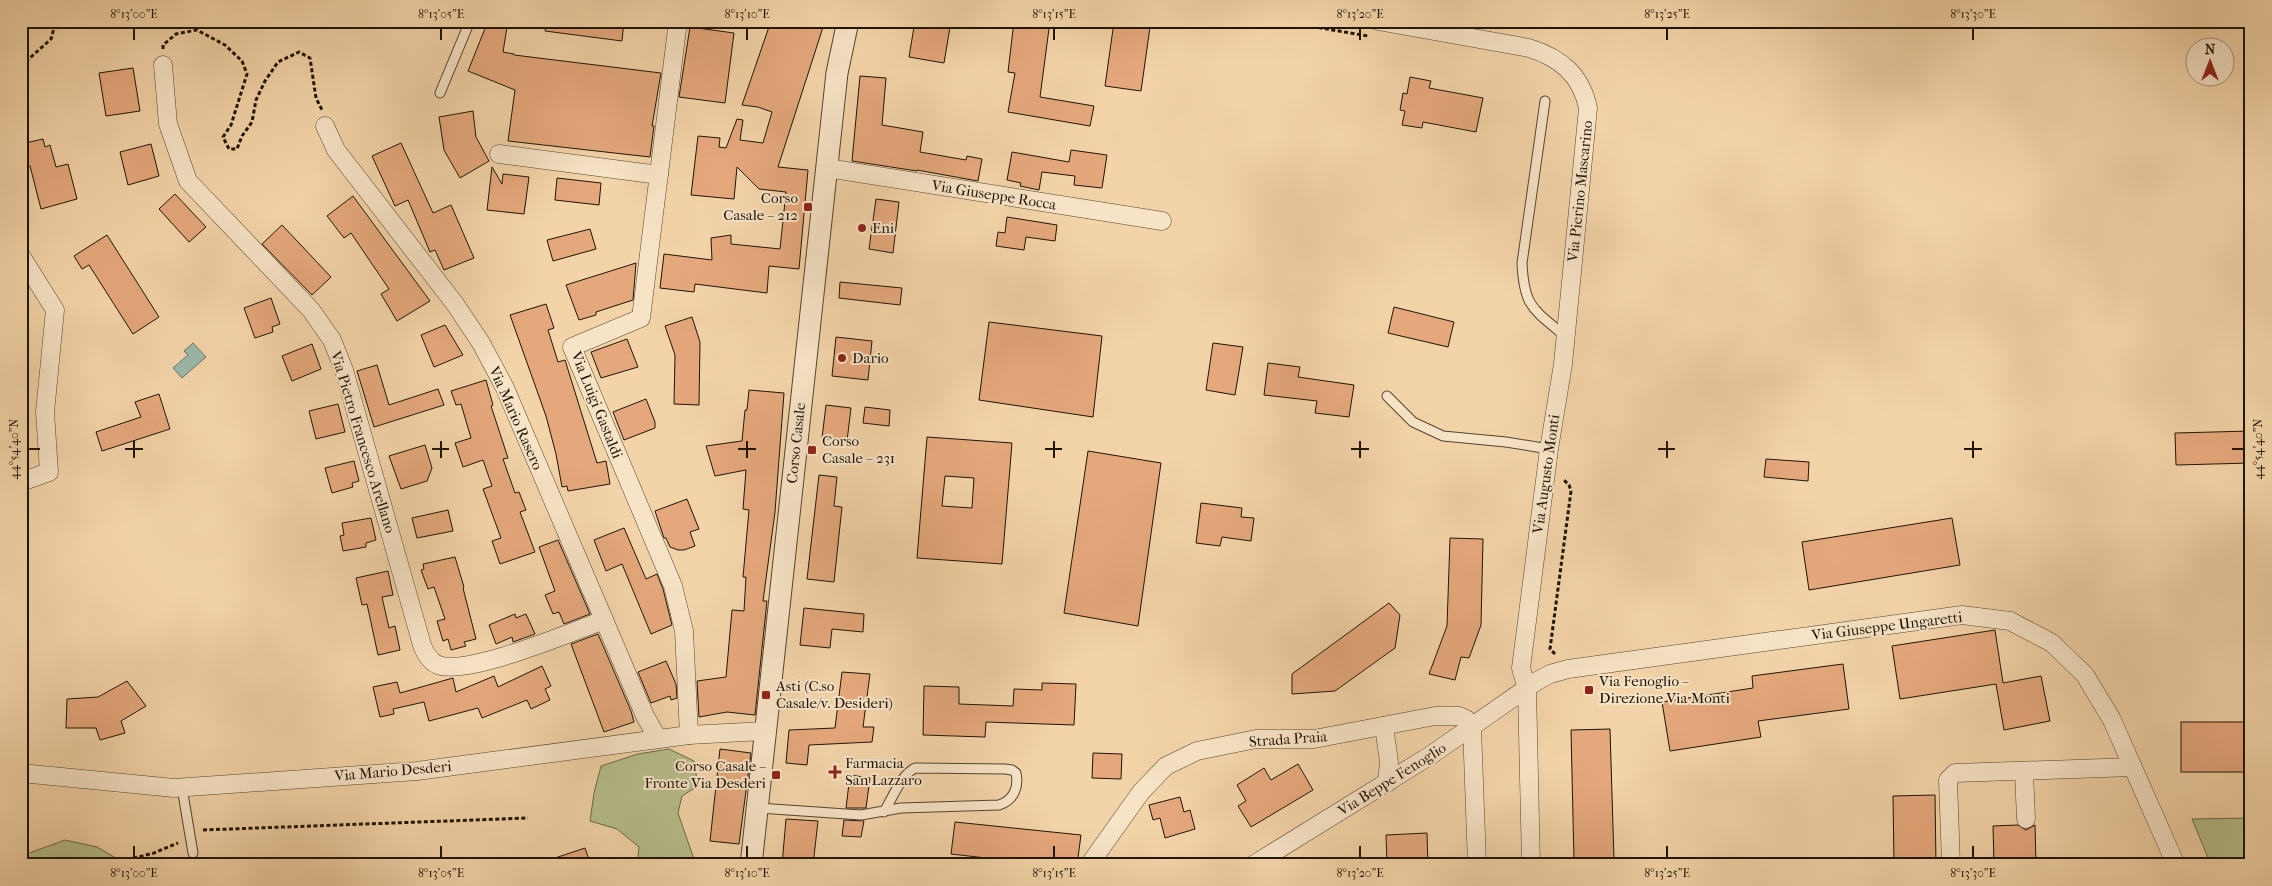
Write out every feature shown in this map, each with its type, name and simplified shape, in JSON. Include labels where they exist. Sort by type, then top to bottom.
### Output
[{"type":"street","name":"Via Luigi Gastaldi","points":[[678,21],[641,318],[572,347],[673,586],[684,631],[689,736]]},
{"type":"street","name":"Corso Casale","points":[[751,865],[837,73],[848,21]]},
{"type":"street","name":"Via Pierino Mascarino","points":[[1378,21],[1530,48],[1548,54],[1559,61],[1579,82],[1585,93],[1588,108],[1588,124],[1566,336]]},
{"type":"street","name":"Via Pietro Francesco Arellano","points":[[163,65],[168,124],[188,181],[311,310],[332,340],[344,370],[422,645],[429,659],[436,664],[452,666],[498,659],[604,620]]},
{"type":"street","name":"Via Mario Rasero","points":[[325,126],[336,150],[455,304],[481,343],[505,388],[645,716],[658,739]]},
{"type":"street","points":[[499,154],[659,175]]},
{"type":"street","name":"Via Giuseppe Rocca","points":[[827,168],[1162,221]]},
{"type":"street","points":[[21,256],[55,310],[45,412],[49,472],[21,482]]},
{"type":"street","name":"Via Augusto Monti","points":[[1531,865],[1527,689],[1521,668],[1549,449],[1566,336]]},
{"type":"street","name":"Via Giuseppe Ungaretti","points":[[1527,689],[1550,674],[1568,669],[1962,615],[2010,621],[2052,643],[2085,675],[2112,720],[2176,865]]},
{"type":"street","name":"Via Beppe Fenoglio","points":[[1253,865],[1387,783],[1527,689]]},
{"type":"street","name":"Strada Praia","points":[[1089,865],[1141,792],[1166,766],[1197,751],[1256,739],[1314,739],[1435,716],[1459,716],[1466,719],[1472,727]]},
{"type":"street","points":[[1384,726],[1389,762],[1387,783]]},
{"type":"street","points":[[1472,727],[1477,865]]},
{"type":"street","name":"Via Mario Desderi","points":[[21,773],[182,788],[417,771],[658,739],[764,732]]},
{"type":"street","points":[[1951,865],[1948,780],[1955,773],[2133,767]]},
{"type":"street","points":[[2024,772],[2026,819]]},
{"type":"lane","points":[[440,93],[470,21]]},
{"type":"lane","points":[[1545,101],[1522,263],[1523,284],[1531,307],[1566,336]]},
{"type":"lane","points":[[1387,396],[1413,422],[1443,436],[1506,442],[1549,449]]},
{"type":"lane","points":[[757,808],[861,815],[884,812],[901,808],[999,805],[1007,802],[1013,796],[1016,788],[1016,773],[1005,769],[915,768],[904,778],[884,812]]},
{"type":"lane","points":[[182,788],[194,853]]},
{"type":"path","points":[[21,66],[51,39],[56,21]]},
{"type":"path","points":[[163,65],[163,44],[176,34],[197,30],[226,44],[238,55],[247,74],[232,125],[223,137],[229,148],[237,148],[242,136],[252,122],[256,100],[265,81],[278,62],[299,52],[310,58],[314,92],[322,108],[325,126]]},
{"type":"path","points":[[132,865],[134,858],[154,854],[190,834],[528,818]]},
{"type":"green space","points":[[669,749],[694,761],[698,786],[682,796],[678,813],[696,865],[637,865],[639,847],[617,829],[590,821],[594,793],[601,766],[638,754]]},
{"type":"green space","points":[[2251,818],[2251,865],[2211,865],[2192,819]]},
{"type":"green space","points":[[65,840],[97,847],[121,861],[120,865],[21,865],[21,856]]},
{"type":"shaded area","points":[[193,343],[206,357],[182,378],[173,368],[188,355],[184,351]]},
{"type":"building","points":[[488,21],[508,21],[503,52],[514,55],[661,73],[652,126],[654,126],[650,157],[508,141],[515,90],[468,71]]},
{"type":"building","points":[[546,21],[624,21],[622,41],[545,31]]},
{"type":"building","points":[[771,21],[825,21],[778,167],[808,170],[799,269],[769,266],[767,293],[695,284],[694,292],[660,288],[664,254],[712,260],[711,238],[731,235],[731,244],[780,249],[786,192],[759,189],[737,167],[734,199],[691,195],[698,136],[720,138],[719,147],[726,148],[737,119],[743,120],[740,140],[763,143],[772,112],[758,107],[742,105]]},
{"type":"building","points":[[915,21],[951,21],[944,63],[909,57]]},
{"type":"building","points":[[1014,21],[1050,21],[1040,97],[1094,106],[1090,126],[1008,112],[1015,73],[1008,72]]},
{"type":"building","points":[[1114,22],[1150,27],[1141,91],[1105,86]]},
{"type":"building","points":[[690,27],[734,33],[725,103],[679,97]]},
{"type":"building","points":[[133,68],[140,111],[106,116],[99,73]]},
{"type":"building","points":[[860,76],[886,78],[882,125],[923,132],[920,152],[966,160],[967,156],[982,159],[978,181],[852,161]]},
{"type":"building","points":[[1410,77],[1431,81],[1429,88],[1483,98],[1476,132],[1423,122],[1422,128],[1402,125],[1405,111],[1400,110],[1403,93],[1407,94]]},
{"type":"building","points":[[473,111],[476,137],[489,161],[460,178],[444,150],[439,117]]},
{"type":"building","points":[[43,139],[45,147],[50,145],[56,167],[68,164],[77,199],[41,209],[30,166],[21,168],[21,144]]},
{"type":"building","points":[[401,143],[433,213],[451,205],[474,258],[444,270],[435,250],[430,252],[408,200],[395,206],[372,156]]},
{"type":"building","points":[[151,144],[159,176],[128,185],[120,152]]},
{"type":"building","points":[[1071,150],[1107,155],[1102,188],[1074,185],[1075,176],[1042,172],[1039,190],[1020,186],[1021,183],[1007,180],[1012,152],[1069,162]]},
{"type":"building","points":[[492,167],[502,184],[503,174],[529,177],[524,214],[487,210]]},
{"type":"building","points":[[557,178],[601,183],[599,205],[555,200]]},
{"type":"building","points":[[175,194],[206,227],[189,242],[159,209]]},
{"type":"building","points":[[353,196],[430,301],[397,321],[381,294],[389,289],[351,233],[344,238],[327,216]]},
{"type":"building","points":[[876,199],[899,202],[893,253],[869,249]]},
{"type":"building","points":[[1007,217],[1057,225],[1055,241],[1026,237],[1024,250],[996,246],[998,232],[1005,233]]},
{"type":"building","points":[[282,225],[331,277],[312,295],[262,244]]},
{"type":"building","points":[[590,229],[596,249],[553,261],[547,240]]},
{"type":"building","points":[[107,235],[159,317],[133,334],[89,265],[82,269],[74,256]]},
{"type":"building","points":[[636,263],[633,300],[596,312],[596,315],[579,320],[566,285]]},
{"type":"building","points":[[840,282],[902,288],[900,305],[839,298]]},
{"type":"building","points":[[271,298],[280,324],[272,327],[273,332],[255,338],[244,308]]},
{"type":"building","points":[[546,304],[554,328],[548,330],[558,362],[565,360],[597,463],[606,461],[610,484],[568,491],[567,486],[562,487],[546,416],[510,315]]},
{"type":"building","points":[[1394,307],[1454,322],[1448,347],[1388,333]]},
{"type":"building","points":[[692,317],[700,342],[699,405],[674,404],[675,355],[665,326]]},
{"type":"building","points":[[989,322],[1102,336],[1093,417],[979,400]]},
{"type":"building","points":[[445,325],[463,355],[434,367],[421,335]]},
{"type":"building","points":[[836,337],[872,341],[868,380],[832,376]]},
{"type":"building","points":[[627,339],[638,367],[601,378],[591,352]]},
{"type":"building","points":[[1213,343],[1243,347],[1235,395],[1206,390]]},
{"type":"building","points":[[312,344],[321,369],[292,381],[282,356]]},
{"type":"building","points":[[1268,363],[1300,367],[1298,377],[1354,385],[1349,417],[1315,413],[1317,401],[1264,395]]},
{"type":"building","points":[[377,365],[389,405],[438,389],[444,405],[374,427],[357,371]]},
{"type":"building","points":[[486,380],[493,405],[491,406],[508,458],[503,459],[515,493],[519,492],[526,510],[520,512],[535,552],[500,564],[492,541],[501,538],[483,489],[492,486],[483,460],[463,467],[455,443],[471,438],[461,404],[456,405],[451,391]]},
{"type":"building","points":[[749,390],[784,393],[775,512],[763,601],[767,601],[755,715],[727,712],[699,717],[697,681],[726,677],[732,610],[744,611],[746,577],[743,577],[749,510],[743,509],[746,470],[715,476],[706,446],[742,441]]},
{"type":"building","points":[[159,394],[170,429],[102,451],[96,432],[141,417],[135,402]]},
{"type":"building","points":[[646,399],[655,422],[655,428],[624,440],[613,412]]},
{"type":"building","points":[[338,404],[345,432],[316,439],[309,411]]},
{"type":"building","points":[[826,405],[851,408],[847,441],[822,438]]},
{"type":"building","points":[[865,407],[890,410],[889,426],[863,423]]},
{"type":"building","points":[[2251,431],[2251,463],[2176,465],[2175,433]]},
{"type":"building","points":[[927,437],[1012,443],[1002,564],[917,558]],"holes":[[[945,476],[974,478],[972,508],[942,506]]]},
{"type":"building","points":[[425,445],[432,468],[427,481],[401,489],[389,456]]},
{"type":"building","points":[[1088,451],[1161,463],[1138,626],[1064,613]]},
{"type":"building","points":[[1766,459],[1809,462],[1808,481],[1764,477]]},
{"type":"building","points":[[354,461],[359,481],[352,483],[353,487],[332,493],[325,468]]},
{"type":"building","points":[[819,475],[837,477],[834,506],[842,507],[834,582],[807,579]]},
{"type":"building","points":[[687,499],[699,529],[690,532],[695,546],[678,550],[670,547],[666,538],[664,538],[655,511]]},
{"type":"building","points":[[1201,503],[1242,508],[1241,517],[1254,518],[1251,541],[1222,537],[1220,546],[1196,543]]},
{"type":"building","points":[[448,510],[453,531],[417,538],[412,518]]},
{"type":"building","points":[[371,518],[376,540],[366,543],[366,547],[343,551],[340,536],[344,535],[342,523]]},
{"type":"building","points":[[1952,518],[1960,565],[1809,590],[1802,542]]},
{"type":"building","points":[[624,528],[646,579],[657,574],[663,589],[672,625],[651,634],[622,564],[606,571],[594,540]]},
{"type":"building","points":[[1450,538],[1483,539],[1481,625],[1469,658],[1461,657],[1455,680],[1429,674],[1447,626]]},
{"type":"building","points":[[558,540],[590,614],[564,624],[559,612],[553,614],[545,595],[555,591],[539,547]]},
{"type":"building","points":[[455,557],[476,639],[464,642],[466,646],[451,650],[448,639],[443,641],[437,621],[445,619],[434,587],[428,589],[421,570],[424,569],[423,564]]},
{"type":"building","points":[[388,571],[393,595],[382,597],[389,628],[395,626],[400,650],[378,655],[367,604],[362,605],[356,578]]},
{"type":"building","points":[[1389,603],[1400,615],[1395,648],[1335,691],[1292,694],[1292,674]]},
{"type":"building","points":[[804,608],[864,614],[863,632],[832,629],[830,648],[800,645]]},
{"type":"building","points":[[515,614],[516,618],[526,614],[535,634],[513,642],[512,637],[496,644],[489,625]]},
{"type":"building","points":[[1995,630],[2003,683],[2041,676],[2050,721],[2004,730],[1996,684],[1900,699],[1892,646]]},
{"type":"building","points":[[598,634],[634,722],[604,732],[571,644]]},
{"type":"building","points":[[666,661],[676,684],[677,698],[671,700],[670,696],[651,703],[638,672]]},
{"type":"building","points":[[1843,664],[1849,709],[1758,721],[1761,737],[1670,751],[1662,702],[1753,688],[1752,676]]},
{"type":"building","points":[[542,666],[551,686],[545,689],[550,700],[531,709],[527,700],[482,718],[478,708],[429,721],[424,702],[393,709],[394,714],[380,717],[373,687],[397,682],[400,693],[453,678],[456,692],[494,676],[498,687]]},
{"type":"building","points":[[842,672],[870,674],[863,727],[874,727],[872,742],[809,745],[807,765],[786,763],[789,730],[835,728]]},
{"type":"building","points":[[127,681],[146,706],[121,721],[125,733],[100,740],[96,728],[66,728],[67,699],[98,697]]},
{"type":"building","points":[[1042,683],[1076,684],[1074,725],[986,722],[985,737],[923,735],[924,686],[959,687],[959,704],[1013,706],[1014,689],[1042,690]]},
{"type":"building","points":[[2181,722],[2251,722],[2251,772],[2181,772]]},
{"type":"building","points":[[1610,729],[1614,860],[1574,861],[1571,730]]},
{"type":"building","points":[[720,749],[751,753],[739,844],[710,841]]},
{"type":"building","points":[[1093,753],[1122,754],[1121,779],[1092,778]]},
{"type":"building","points":[[1298,764],[1313,790],[1251,827],[1238,806],[1246,801],[1237,785],[1264,768],[1271,780]]},
{"type":"building","points":[[850,775],[870,778],[866,808],[846,808]]},
{"type":"building","points":[[1935,795],[1936,865],[1894,865],[1893,796]]},
{"type":"building","points":[[1180,797],[1184,812],[1190,810],[1195,829],[1165,838],[1160,818],[1153,820],[1149,805]]},
{"type":"building","points":[[786,819],[818,821],[813,865],[782,865]]},
{"type":"building","points":[[844,820],[864,821],[861,837],[842,836]]},
{"type":"building","points":[[955,822],[1081,835],[1077,865],[1048,865],[951,854]]},
{"type":"building","points":[[2018,825],[2026,830],[2035,825],[2036,865],[1994,865],[1993,826]]},
{"type":"building","points":[[1427,833],[1428,865],[1387,865],[1386,835]]},
{"type":"building","points":[[585,848],[591,865],[543,865],[543,862]]},
{"type":"place","name":"Corso Casale – 212","points":[[808,207]]},
{"type":"place","name":"Eni","points":[[862,228]]},
{"type":"place","name":"Dario","points":[[842,358]]},
{"type":"place","name":"Corso Casale – 231","points":[[812,450]]},
{"type":"place","name":"Via Fenoglio – Direzione Via Monti","points":[[1589,690]]},
{"type":"place","name":"Asti (C.so Casale/v. Desideri)","points":[[766,695]]},
{"type":"place","name":"Farmacia San Lazzaro","points":[[835,772]]},
{"type":"place","name":"Corso Casale – Fronte Via Desderi","points":[[776,775]]}]
